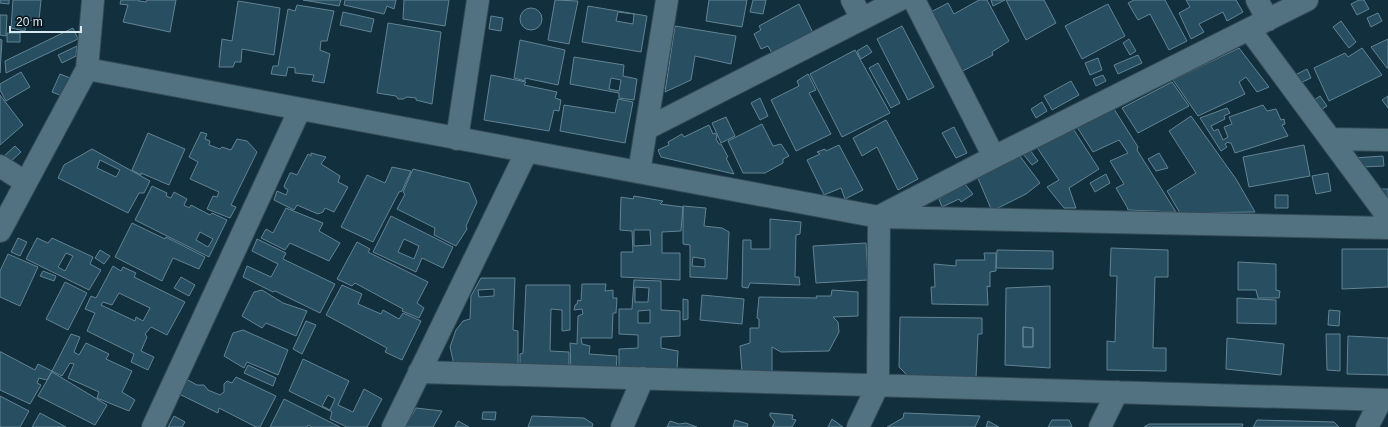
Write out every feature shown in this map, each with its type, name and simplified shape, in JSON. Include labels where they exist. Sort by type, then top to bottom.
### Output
[{"type":"street","points":[[0,231],[87,69],[93,0]]},
{"type":"street","points":[[457,139],[478,0]]},
{"type":"street","points":[[639,172],[667,0]]},
{"type":"street","points":[[852,0],[862,19]]},
{"type":"street","points":[[646,129],[899,0]]},
{"type":"street","points":[[914,0],[994,157]]},
{"type":"street","points":[[1257,0],[1258,25],[1331,139],[1388,217]]},
{"type":"street","points":[[879,217],[994,157],[1307,0]]},
{"type":"street","points":[[87,69],[879,217],[1388,228]]},
{"type":"street","points":[[153,427],[300,109]]},
{"type":"street","points":[[1331,139],[1388,140]]},
{"type":"street","points":[[393,427],[527,151]]},
{"type":"street","points":[[0,166],[25,182]]},
{"type":"street","points":[[858,427],[878,385],[879,217]]},
{"type":"street","points":[[419,372],[1384,400]]},
{"type":"street","points":[[622,427],[643,378]]},
{"type":"street","points":[[1100,427],[1117,392]]},
{"type":"street","points":[[1367,427],[1384,400]]},
{"type":"building","points":[[0,0],[9,0],[9,4],[0,3]]},
{"type":"building","points":[[13,0],[41,0],[39,20],[26,21],[25,31],[11,28]]},
{"type":"building","points":[[121,0],[139,0],[146,2],[147,0],[176,0],[170,32],[123,22],[128,5],[120,4]]},
{"type":"building","points":[[303,0],[341,0],[339,6]]},
{"type":"building","points":[[345,0],[396,0],[394,9],[387,6],[384,14],[344,5]]},
{"type":"building","points":[[404,0],[449,0],[445,26],[403,19]]},
{"type":"building","points":[[555,0],[578,1],[569,44],[548,40]]},
{"type":"building","points":[[709,0],[747,0],[742,27],[706,21]]},
{"type":"building","points":[[753,0],[766,0],[763,14],[750,12]]},
{"type":"building","points":[[979,0],[987,0],[1009,41],[992,52],[993,55],[959,73],[929,13],[948,3],[954,14]]},
{"type":"building","points":[[991,0],[1005,0],[993,6]]},
{"type":"building","points":[[1006,0],[1044,0],[1056,23],[1026,40]]},
{"type":"building","points":[[1134,0],[1165,0],[1187,41],[1169,50],[1150,14],[1138,20],[1128,3]]},
{"type":"building","points":[[1186,0],[1236,0],[1243,12],[1227,21],[1223,12],[1199,24],[1204,32],[1191,39],[1179,13],[1190,7]]},
{"type":"building","points":[[1359,0],[1364,0],[1369,9],[1357,15],[1351,4]]},
{"type":"building","points":[[238,1],[280,8],[274,55],[242,49],[241,62],[235,62],[233,67],[219,67],[222,39],[232,41]]},
{"type":"building","points":[[799,4],[814,35],[773,55],[768,46],[761,49],[754,34],[761,30],[759,26]]},
{"type":"building","points":[[1108,4],[1125,36],[1082,59],[1065,26]]},
{"type":"building","points":[[297,5],[334,11],[327,41],[321,41],[320,50],[330,54],[324,83],[312,81],[314,75],[295,73],[295,68],[288,67],[286,76],[271,74],[273,66],[278,66],[288,9],[295,11]]},
{"type":"building","points":[[588,6],[647,16],[641,52],[582,42]],"holes":[[[618,12],[634,14],[633,24],[616,21]]]},
{"type":"building","points":[[531,8],[535,9],[541,15],[541,23],[535,29],[531,30],[527,29],[521,23],[520,19],[521,15],[527,9]]},
{"type":"building","points":[[343,12],[374,19],[371,32],[340,25]]},
{"type":"building","points":[[1378,13],[1382,21],[1371,27],[1367,18]]},
{"type":"building","points":[[0,15],[7,15],[6,36],[0,35]]},
{"type":"building","points":[[491,16],[503,18],[501,31],[489,29]]},
{"type":"building","points":[[1341,21],[1356,42],[1349,48],[1333,27]]},
{"type":"building","points":[[388,23],[441,32],[432,104],[416,100],[416,98],[407,97],[398,99],[396,96],[377,93]]},
{"type":"building","points":[[675,26],[736,36],[731,64],[695,56],[691,80],[665,92]]},
{"type":"building","points":[[902,26],[934,87],[908,100],[877,39]]},
{"type":"building","points":[[73,28],[78,39],[6,73],[5,61]]},
{"type":"building","points":[[7,33],[20,33],[20,42],[7,42]]},
{"type":"building","points":[[0,39],[2,40],[0,73]]},
{"type":"building","points":[[1129,39],[1136,51],[1130,55],[1123,43]]},
{"type":"building","points":[[1388,39],[1388,68],[1387,68],[1371,47]]},
{"type":"building","points":[[520,40],[565,50],[558,85],[525,78],[525,81],[514,78]]},
{"type":"building","points":[[867,45],[872,52],[861,59],[857,51]]},
{"type":"building","points":[[77,46],[76,56],[62,63],[58,55]]},
{"type":"building","points":[[1239,48],[1269,87],[1257,92],[1246,77],[1239,82],[1245,94],[1198,116],[1173,80]]},
{"type":"building","points":[[1362,48],[1382,75],[1329,101],[1314,68],[1345,53],[1348,57]]},
{"type":"building","points":[[855,50],[890,113],[842,137],[810,74]]},
{"type":"building","points":[[1138,55],[1142,63],[1118,74],[1114,65]]},
{"type":"building","points":[[574,57],[624,65],[623,76],[637,79],[634,100],[619,98],[619,93],[570,84]],"holes":[[[611,78],[621,80],[619,91],[609,89]]]},
{"type":"building","points":[[1098,58],[1102,70],[1090,75],[1085,63]]},
{"type":"building","points":[[878,63],[900,103],[891,108],[869,68]]},
{"type":"building","points":[[1307,69],[1311,78],[1298,84],[1293,76]]},
{"type":"building","points":[[21,72],[30,87],[6,101],[0,90],[0,84]]},
{"type":"building","points":[[60,74],[70,78],[62,96],[52,92]]},
{"type":"building","points":[[808,74],[816,90],[809,93],[831,134],[796,151],[771,100],[799,86],[797,81]]},
{"type":"building","points":[[491,75],[526,82],[524,85],[557,92],[555,98],[561,100],[559,111],[554,110],[549,131],[484,120]]},
{"type":"building","points":[[1103,75],[1106,81],[1096,86],[1093,79]]},
{"type":"building","points":[[1071,81],[1079,95],[1052,110],[1044,96]]},
{"type":"building","points":[[1172,82],[1189,106],[1138,133],[1122,108]]},
{"type":"building","points":[[0,95],[23,125],[0,145]]},
{"type":"building","points":[[1320,96],[1327,106],[1317,112],[1310,103]]},
{"type":"building","points":[[1388,96],[1388,108],[1382,100]]},
{"type":"building","points":[[760,98],[768,116],[760,120],[751,103]]},
{"type":"building","points":[[618,99],[633,102],[625,143],[560,131],[564,105],[615,113]]},
{"type":"building","points":[[1042,102],[1047,111],[1036,118],[1031,109]]},
{"type":"building","points":[[1263,105],[1267,111],[1276,109],[1281,120],[1284,119],[1285,124],[1282,125],[1288,136],[1235,153],[1231,143],[1228,142],[1225,144],[1227,147],[1221,151],[1200,118],[1227,108],[1230,113],[1224,116],[1225,119],[1211,126],[1214,131],[1218,129],[1223,140],[1228,137],[1224,127],[1232,124],[1229,117]]},
{"type":"building","points":[[1114,109],[1138,147],[1137,150],[1176,212],[1128,210],[1116,188],[1124,184],[1110,161],[1128,153],[1119,140],[1093,152],[1077,127]]},
{"type":"building","points":[[1191,116],[1236,179],[1255,212],[1180,213],[1167,191],[1196,173],[1169,131]]},
{"type":"building","points":[[726,117],[735,136],[721,143],[712,123]]},
{"type":"building","points":[[886,120],[918,179],[898,190],[877,147],[862,156],[853,138]]},
{"type":"building","points":[[762,124],[773,146],[781,144],[789,156],[783,159],[783,163],[765,173],[743,173],[728,141]]},
{"type":"building","points":[[709,125],[713,134],[715,133],[717,136],[716,139],[719,144],[721,144],[728,157],[726,158],[734,174],[661,157],[658,150],[669,145],[668,142],[682,134],[684,137]]},
{"type":"building","points":[[954,127],[967,153],[956,158],[942,133]]},
{"type":"building","points":[[1072,127],[1099,169],[1069,188],[1076,208],[1064,208],[1047,187],[1059,180],[1036,146]]},
{"type":"building","points":[[201,132],[207,134],[205,139],[210,141],[209,145],[220,149],[222,147],[231,150],[237,139],[247,141],[257,152],[231,205],[236,207],[230,218],[207,209],[213,196],[217,197],[219,192],[190,179],[198,162],[189,157]]},
{"type":"building","points":[[148,133],[185,149],[169,185],[141,173],[141,175],[132,170]]},
{"type":"building","points":[[839,145],[863,190],[845,199],[841,188],[824,195],[807,160],[820,154],[817,152],[825,149],[826,151]]},
{"type":"building","points":[[1304,145],[1310,176],[1249,187],[1243,157]]},
{"type":"building","points":[[15,146],[21,152],[10,162],[4,156]]},
{"type":"building","points":[[92,149],[150,181],[144,193],[139,193],[128,213],[58,178],[64,165]],"holes":[[[100,160],[120,170],[116,177],[97,168]]]},
{"type":"building","points":[[1030,150],[1038,161],[1032,165],[1024,155]]},
{"type":"building","points":[[311,153],[326,157],[321,164],[340,176],[338,182],[348,187],[334,212],[325,208],[323,212],[318,214],[297,205],[294,210],[274,200],[277,191],[286,195],[288,190],[284,186],[290,173],[297,175],[308,154],[311,156]]},
{"type":"building","points":[[1159,153],[1168,168],[1156,171],[1148,159]]},
{"type":"building","points":[[1019,155],[1040,183],[1026,194],[992,211],[977,176]]},
{"type":"building","points":[[1383,156],[1384,166],[1362,167],[1354,158]]},
{"type":"building","points":[[392,167],[411,171],[402,191],[399,192],[373,242],[341,227],[367,175],[385,183]]},
{"type":"building","points":[[413,169],[469,183],[477,202],[466,226],[467,229],[456,246],[434,235],[435,228],[397,209],[405,194],[403,192]]},
{"type":"building","points":[[1328,173],[1331,191],[1316,194],[1312,176]]},
{"type":"building","points":[[1106,174],[1110,183],[1095,192],[1090,183]]},
{"type":"building","points":[[964,183],[973,194],[961,202],[959,199],[942,207],[939,199]]},
{"type":"building","points":[[152,186],[167,193],[166,196],[171,198],[174,192],[187,199],[184,205],[189,208],[191,205],[210,215],[212,213],[227,220],[209,257],[135,220]],"holes":[[[200,232],[213,239],[208,247],[196,240]]]},
{"type":"building","points":[[1376,189],[1388,189],[1388,205]]},
{"type":"building","points":[[1275,195],[1288,195],[1288,208],[1275,208]]},
{"type":"building","points":[[634,196],[663,201],[660,204],[683,207],[681,231],[662,232],[662,253],[680,253],[680,280],[621,277],[621,252],[633,252],[632,231],[620,230],[621,197],[633,199]],"holes":[[[634,230],[650,230],[651,245],[634,246]]]},
{"type":"building","points":[[683,206],[706,208],[704,226],[722,228],[729,232],[727,279],[690,277],[690,245],[683,244]],"holes":[[[693,257],[705,259],[705,267],[692,266]]]},
{"type":"building","points":[[286,208],[323,223],[319,231],[340,243],[329,261],[290,243],[285,250],[261,238],[266,229],[273,233]]},
{"type":"building","points":[[391,216],[453,247],[443,268],[422,258],[416,272],[373,252]],"holes":[[[404,239],[419,246],[414,259],[398,252]]]},
{"type":"building","points":[[770,219],[801,222],[800,234],[796,235],[795,277],[799,277],[800,285],[750,283],[748,288],[742,287],[743,240],[751,240],[751,249],[770,249]]},
{"type":"building","points":[[132,223],[165,239],[166,237],[205,257],[199,269],[173,258],[162,281],[115,257]]},
{"type":"building","points":[[18,238],[27,242],[20,256],[11,252]]},
{"type":"building","points":[[37,238],[48,243],[52,238],[93,257],[90,264],[101,270],[89,290],[26,259]],"holes":[[[66,253],[73,256],[65,271],[58,267]]]},
{"type":"building","points":[[257,239],[286,253],[283,259],[335,284],[320,313],[243,277],[247,266],[271,277],[278,264],[252,251]]},
{"type":"building","points":[[357,242],[370,249],[368,252],[428,282],[417,303],[424,308],[419,318],[402,311],[403,309],[355,283],[352,286],[337,279]]},
{"type":"building","points":[[866,243],[868,280],[816,283],[813,246]]},
{"type":"building","points":[[1111,248],[1168,250],[1168,277],[1155,277],[1153,348],[1166,348],[1166,371],[1107,370],[1107,341],[1115,342],[1117,276],[1110,276]]},
{"type":"building","points":[[1342,249],[1388,249],[1388,287],[1342,289]]},
{"type":"building","points":[[100,250],[110,256],[104,264],[95,258]]},
{"type":"building","points":[[997,250],[1053,251],[1053,269],[996,268]]},
{"type":"building","points":[[984,253],[996,253],[996,271],[990,272],[990,287],[987,286],[988,305],[932,304],[931,287],[935,287],[934,264],[956,266],[956,260],[985,260]]},
{"type":"building","points":[[8,254],[38,267],[20,306],[0,297],[0,271]]},
{"type":"building","points":[[1238,262],[1276,264],[1276,290],[1280,291],[1279,298],[1258,298],[1256,290],[1238,290]]},
{"type":"building","points":[[113,266],[121,271],[123,267],[136,273],[134,277],[185,302],[167,335],[151,327],[145,334],[147,337],[141,351],[154,357],[148,370],[131,362],[134,354],[87,331],[95,313],[85,309],[91,296],[96,298]],"holes":[[[119,293],[150,308],[143,321],[136,317],[135,321],[101,305],[103,302],[112,305]]]},
{"type":"building","points":[[43,271],[56,276],[54,281],[40,276]]},
{"type":"building","points":[[181,277],[195,285],[189,296],[174,288]]},
{"type":"building","points":[[481,278],[515,278],[513,330],[518,331],[518,370],[455,369],[450,347],[456,330],[463,321],[470,319],[471,296]],"holes":[[[494,289],[494,296],[479,297],[478,290]]]},
{"type":"building","points":[[634,280],[661,281],[661,310],[680,311],[680,336],[661,337],[661,348],[678,351],[677,371],[619,370],[619,349],[638,348],[638,335],[619,334],[619,309],[632,309]],"holes":[[[635,287],[649,288],[648,302],[635,302]],[[650,310],[650,323],[638,323],[638,311]]]},
{"type":"building","points":[[65,282],[87,293],[68,330],[46,319]]},
{"type":"building","points":[[582,284],[606,284],[605,291],[613,290],[613,298],[617,298],[616,313],[613,313],[612,338],[581,338],[582,344],[590,346],[589,354],[617,356],[616,372],[571,370],[570,343],[577,344],[578,316],[583,314],[582,309],[574,310],[578,300],[581,301]]},
{"type":"building","points":[[342,285],[362,294],[358,304],[381,314],[383,310],[399,319],[403,313],[421,321],[402,360],[385,352],[387,348],[326,315]]},
{"type":"building","points":[[526,285],[570,285],[570,330],[562,331],[562,310],[551,309],[550,351],[569,352],[569,371],[520,370],[520,354],[523,353]]},
{"type":"building","points":[[1050,286],[1050,368],[1005,365],[1006,288]],"holes":[[[1023,327],[1033,328],[1033,347],[1023,347]]]},
{"type":"building","points":[[262,290],[283,303],[307,311],[296,336],[266,323],[262,328],[242,316],[254,292]]},
{"type":"building","points":[[832,290],[858,292],[858,316],[833,317],[838,322],[839,332],[829,351],[781,352],[772,347],[772,373],[742,372],[740,346],[750,343],[750,328],[759,328],[759,319],[757,318],[759,297],[817,298],[816,296],[831,296]]},
{"type":"building","points":[[702,295],[744,299],[742,324],[700,320]]},
{"type":"building","points":[[1237,298],[1276,300],[1276,324],[1237,323]]},
{"type":"building","points":[[683,299],[688,300],[688,319],[683,320]]},
{"type":"building","points":[[1329,310],[1340,311],[1339,326],[1328,325]]},
{"type":"building","points":[[900,317],[982,318],[982,334],[978,334],[976,378],[911,379],[899,367]]},
{"type":"building","points":[[306,321],[316,325],[302,354],[293,349]]},
{"type":"building","points":[[1023,327],[1033,328],[1033,347],[1023,347]]},
{"type":"building","points":[[243,330],[288,350],[278,375],[247,362],[244,368],[224,356],[233,333]]},
{"type":"building","points":[[71,334],[80,337],[74,352],[79,355],[86,343],[109,354],[106,359],[132,371],[122,392],[135,400],[129,411],[97,398],[99,392],[68,378],[74,364],[70,363],[62,376],[52,371]]},
{"type":"building","points":[[1326,334],[1340,334],[1340,371],[1327,370]]},
{"type":"building","points":[[1348,336],[1388,338],[1388,375],[1347,374]]},
{"type":"building","points":[[1227,338],[1284,344],[1281,375],[1226,369]]},
{"type":"building","points":[[0,352],[35,370],[38,364],[52,371],[47,380],[39,378],[37,383],[41,385],[30,404],[0,390]]},
{"type":"building","points":[[303,359],[349,381],[338,405],[353,412],[364,389],[382,399],[367,427],[347,427],[330,419],[332,412],[289,391]],"holes":[[[328,395],[335,399],[330,410],[322,406]]]},
{"type":"building","points":[[248,365],[276,378],[273,386],[244,373]]},
{"type":"building","points":[[52,372],[107,405],[95,425],[38,396]]},
{"type":"building","points":[[236,377],[276,396],[260,427],[256,427],[219,408],[218,413],[179,394],[186,379],[197,385],[204,385],[208,390],[220,395],[224,392],[224,384],[227,381],[232,383]]},
{"type":"building","points":[[0,396],[29,411],[20,427],[0,427]]},
{"type":"building","points":[[284,399],[340,427],[312,427],[308,425],[307,427],[270,427]]},
{"type":"building","points":[[416,408],[442,411],[433,427],[405,427]]},
{"type":"building","points":[[483,412],[496,412],[495,420],[482,419]]},
{"type":"building","points":[[40,413],[66,427],[32,427]]},
{"type":"building","points":[[770,413],[793,415],[792,419],[796,420],[792,427],[772,427],[775,422],[770,416]]},
{"type":"building","points":[[904,413],[980,416],[975,427],[887,427],[903,418]]},
{"type":"building","points":[[174,416],[185,422],[182,427],[168,427]]},
{"type":"building","points":[[532,416],[584,418],[593,424],[592,427],[528,427]]},
{"type":"building","points":[[832,419],[843,427],[828,427]]},
{"type":"building","points":[[735,420],[748,424],[747,427],[733,427]]},
{"type":"building","points":[[1052,420],[1069,420],[1072,427],[1048,427]]},
{"type":"building","points":[[1257,420],[1334,422],[1339,427],[1253,427]]},
{"type":"building","points":[[458,421],[469,427],[455,427]]},
{"type":"building","points":[[670,421],[679,424],[686,423],[697,427],[667,427]]},
{"type":"building","points":[[988,421],[999,427],[986,427]]},
{"type":"building","points":[[1149,424],[1243,424],[1242,427],[1144,427]]}]
